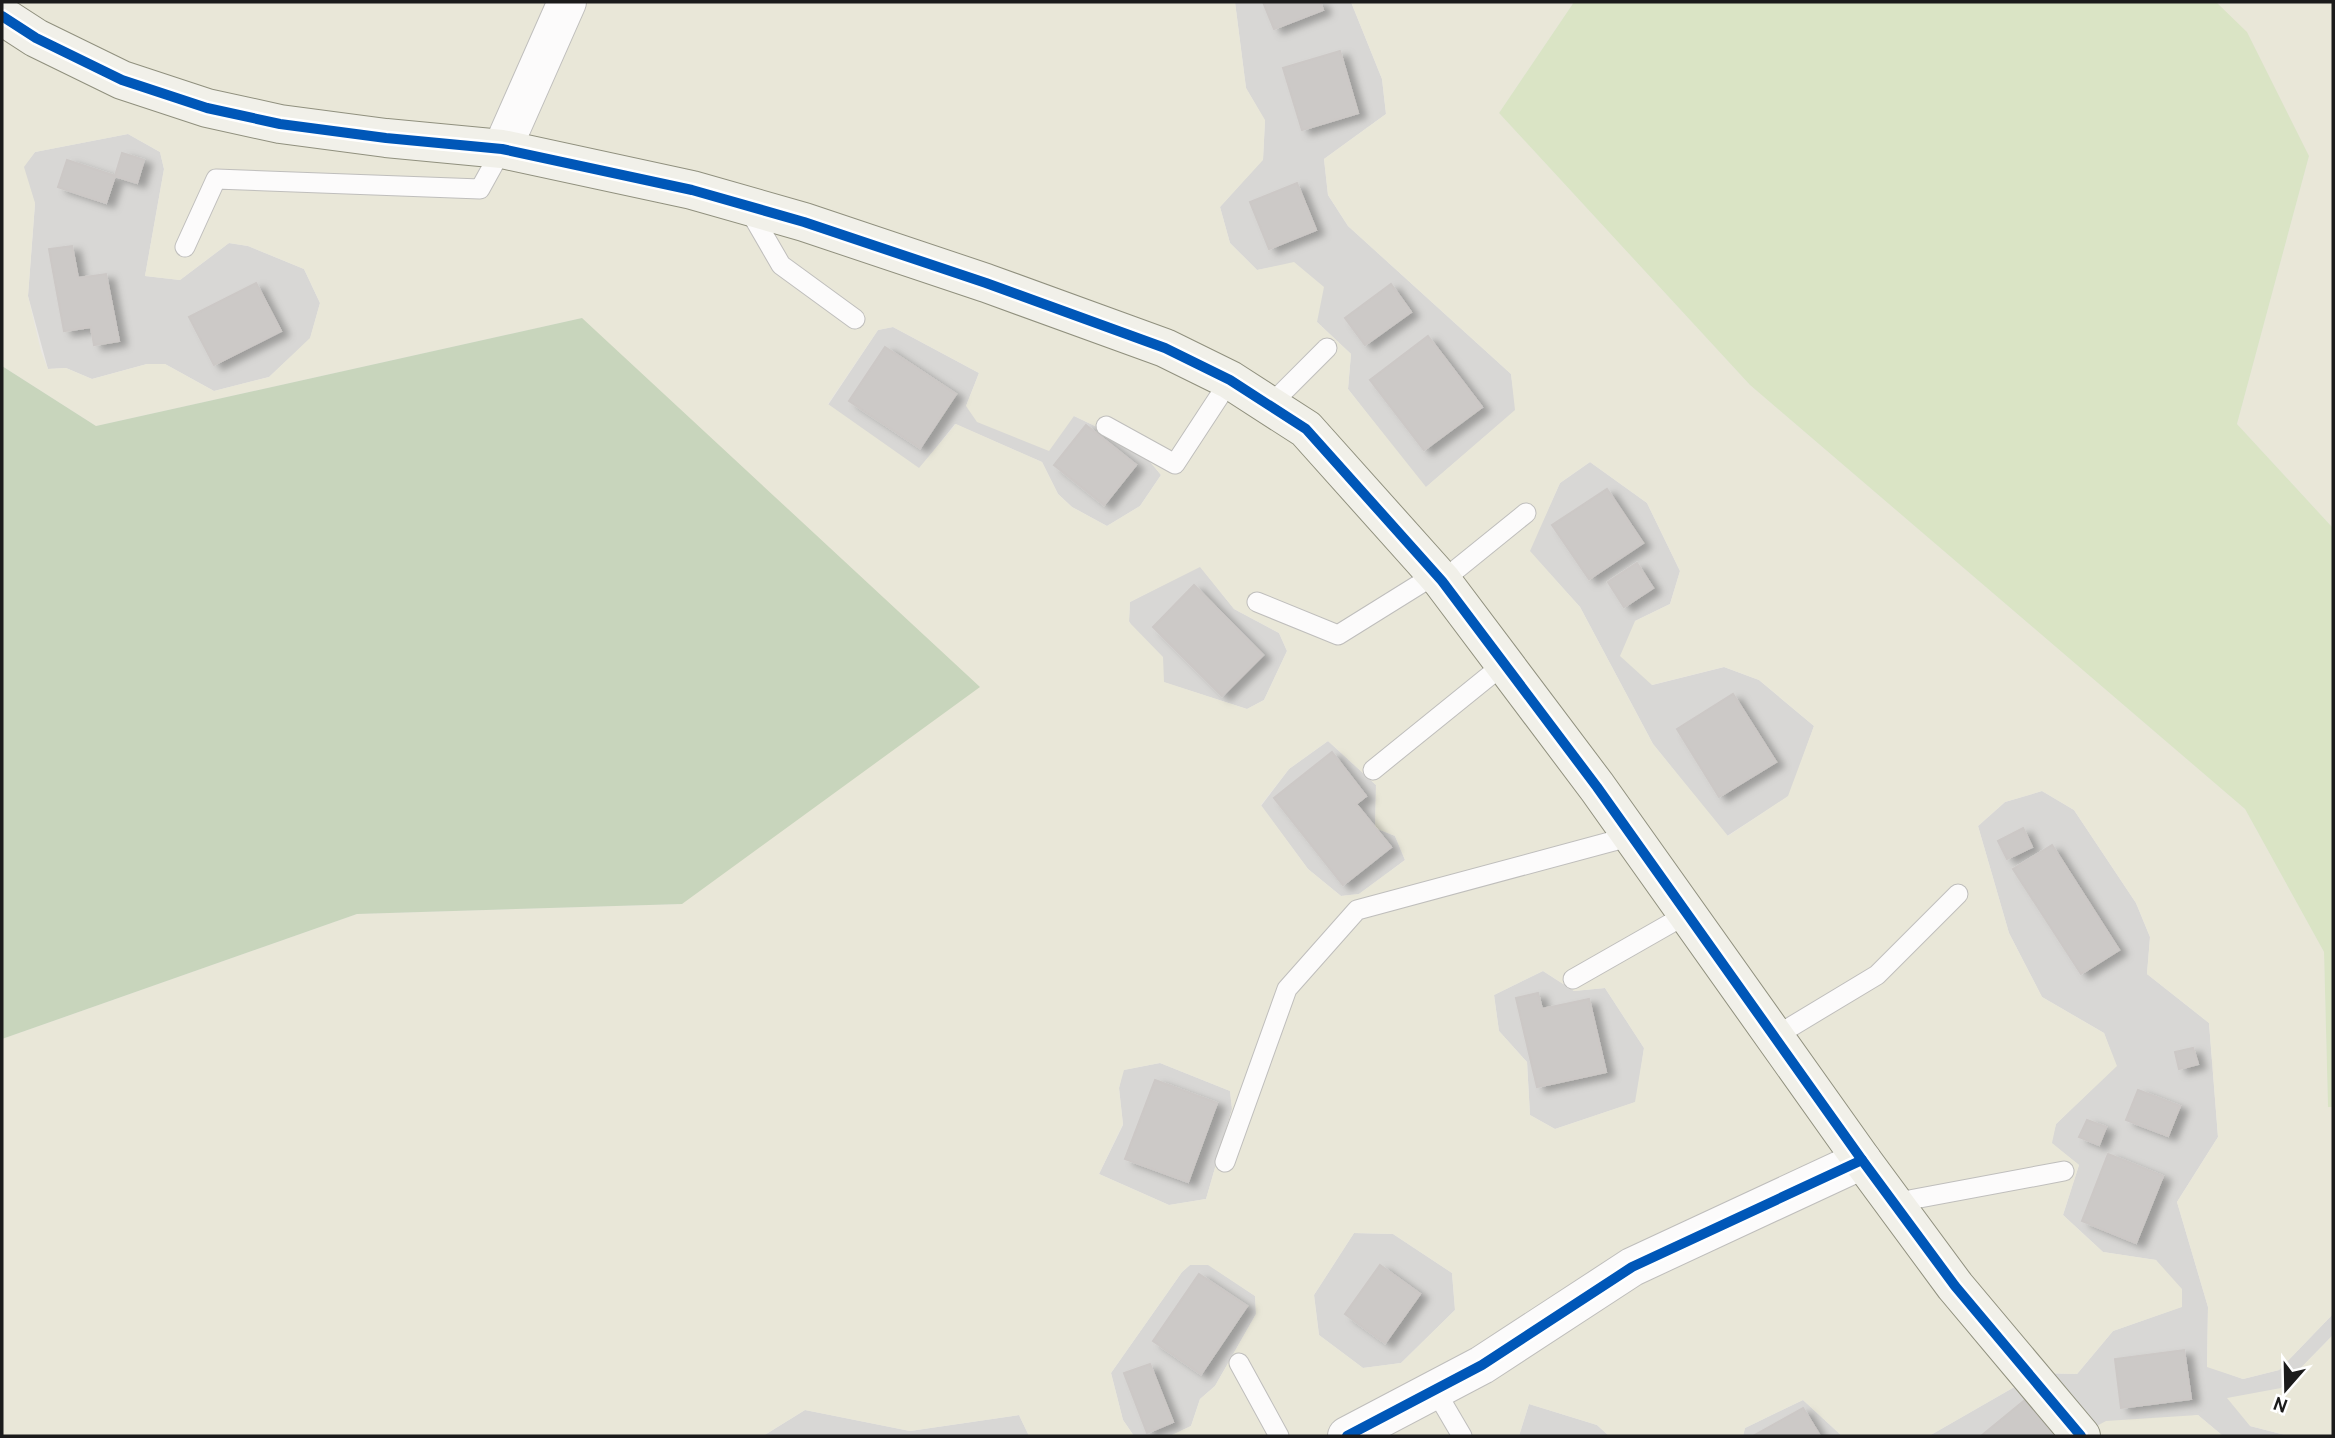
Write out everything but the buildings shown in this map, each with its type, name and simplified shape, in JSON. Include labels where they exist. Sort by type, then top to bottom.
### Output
[{"type":"street","points":[[502,149],[567,2]]},
{"type":"street","points":[[2,16],[36,38],[122,80],[207,108],[280,124],[502,149],[692,190],[804,222],[999,287],[1165,348],[1230,380],[1307,429],[1439,577],[1632,836],[1955,1286],[2081,1436]]},
{"type":"street","points":[[1347,1436],[1482,1365],[1632,1267],[1862,1160]]},
{"type":"lane","points":[[185,247],[216,179],[480,189],[502,149]]},
{"type":"lane","points":[[747,206],[781,265],[855,319]]},
{"type":"lane","points":[[1270,405],[1326,348]]},
{"type":"lane","points":[[1106,426],[1175,464],[1230,380]]},
{"type":"lane","points":[[1257,602],[1338,635],[1439,577],[1526,513]]},
{"type":"lane","points":[[1373,770],[1504,664]]},
{"type":"lane","points":[[1225,1161],[1287,989],[1357,910],[1632,836]]},
{"type":"lane","points":[[1774,1037],[1877,975],[1958,894]]},
{"type":"lane","points":[[1573,979],[1687,914]]},
{"type":"lane","points":[[1893,1203],[2064,1171]]},
{"type":"lane","points":[[1239,1363],[1279,1436]]},
{"type":"lane","points":[[1435,1390],[1462,1436]]},
{"type":"shaded area","points":[[2,2],[1235,2],[1246,88],[1265,120],[1263,160],[1220,207],[1230,243],[1257,270],[1294,262],[1324,287],[1317,322],[1351,354],[1348,389],[1426,487],[1515,410],[1511,374],[1348,226],[1328,195],[1324,159],[1386,114],[1382,79],[1351,2],[1574,2],[1499,113],[1750,385],[2245,809],[2324,952],[2328,1106],[2333,1107],[2333,1314],[2279,1370],[2243,1379],[2207,1367],[2208,1307],[2177,1202],[2218,1137],[2209,1023],[2147,974],[2150,937],[2136,903],[2074,810],[2042,791],[2005,802],[1978,826],[2009,933],[2042,997],[2104,1033],[2117,1066],[2056,1124],[2052,1143],[2079,1165],[2063,1215],[2103,1252],[2156,1260],[2182,1289],[2182,1307],[2113,1331],[2077,1374],[2039,1373],[1929,1436],[1842,1436],[1803,1400],[1745,1428],[1743,1436],[1609,1436],[1597,1425],[1529,1404],[1519,1436],[1170,1436],[1191,1426],[1200,1399],[1215,1386],[1256,1314],[1255,1296],[1208,1265],[1190,1265],[1182,1272],[1111,1373],[1123,1420],[1134,1436],[1029,1436],[1019,1415],[910,1431],[805,1410],[763,1436],[2,1436],[2,1039],[357,914],[682,904],[582,318],[96,426],[2,366]],"holes":[[[128,134],[160,152],[164,169],[145,276],[180,280],[229,243],[248,246],[304,269],[320,303],[310,338],[269,377],[214,391],[165,364],[147,364],[92,379],[66,368],[48,369],[28,296],[35,203],[24,167],[35,152]],[[893,327],[979,373],[966,406],[977,422],[1049,451],[1074,416],[1137,446],[1161,475],[1140,506],[1107,526],[1072,507],[1058,494],[1042,462],[956,424],[919,468],[828,404],[878,330]],[[1590,462],[1647,503],[1680,571],[1670,604],[1635,621],[1620,656],[1652,685],[1724,667],[1759,680],[1814,726],[1788,796],[1728,836],[1653,744],[1580,607],[1530,551],[1560,483]],[[1200,567],[1234,609],[1279,633],[1287,651],[1264,700],[1247,709],[1164,682],[1163,657],[1129,622],[1130,602]],[[1328,741],[1376,785],[1375,828],[1395,836],[1405,860],[1359,894],[1341,896],[1308,869],[1261,805],[1289,769]],[[1543,971],[1574,991],[1605,988],[1644,1048],[1635,1102],[1555,1129],[1530,1115],[1527,1062],[1499,1031],[1494,995]],[[1160,1063],[1230,1091],[1232,1109],[1206,1199],[1169,1205],[1099,1174],[1123,1124],[1119,1088],[1124,1070]],[[1354,1233],[1393,1234],[1452,1273],[1455,1310],[1401,1363],[1363,1368],[1319,1335],[1314,1295]]]},
{"type":"shaded area","points":[[1235,2],[1351,2],[1382,79],[1386,114],[1324,159],[1328,195],[1348,226],[1511,374],[1516,410],[1425,488],[1348,389],[1351,354],[1317,322],[1294,263],[1257,270],[1230,243],[1220,207],[1263,159],[1265,121],[1246,88]]},
{"type":"shaded area","points":[[2216,2],[2333,2],[2333,528],[2237,424],[2309,156]]},
{"type":"shaded area","points":[[128,134],[160,152],[164,169],[145,276],[180,280],[229,243],[248,246],[304,269],[320,303],[310,339],[269,377],[214,391],[165,364],[147,364],[92,379],[66,368],[48,369],[28,296],[35,204],[23,167],[35,152]]},
{"type":"shaded area","points":[[893,327],[979,373],[966,406],[1074,416],[1137,446],[1161,475],[1140,506],[1107,526],[1072,507],[1058,494],[1042,462],[955,424],[919,469],[828,405],[878,330]]},
{"type":"shaded area","points":[[1590,462],[1647,503],[1680,571],[1670,604],[1635,621],[1652,685],[1724,667],[1759,680],[1814,726],[1789,796],[1727,836],[1653,744],[1580,607],[1529,551],[1560,483]]},
{"type":"shaded area","points":[[1200,566],[1234,609],[1279,633],[1287,651],[1264,700],[1247,709],[1163,682],[1129,621],[1130,602]]},
{"type":"shaded area","points":[[1328,741],[1376,785],[1375,828],[1395,836],[1405,860],[1359,894],[1341,896],[1308,869],[1261,806],[1289,769]]},
{"type":"shaded area","points":[[2042,791],[2074,810],[2136,903],[2150,937],[2147,974],[2209,1023],[2218,1137],[2177,1202],[2208,1307],[2207,1366],[2243,1379],[2279,1370],[2333,1314],[2333,1335],[2281,1388],[2250,1426],[2289,1436],[2223,1436],[2198,1415],[2078,1436],[1929,1436],[2039,1373],[2077,1374],[2113,1331],[2181,1307],[2156,1260],[2103,1252],[2063,1215],[2079,1165],[2051,1143],[2056,1124],[2116,1066],[2104,1033],[2042,997],[2009,933],[1978,826],[2005,802]]},
{"type":"shaded area","points":[[1543,971],[1574,991],[1605,988],[1644,1048],[1636,1102],[1555,1129],[1530,1115],[1527,1062],[1499,1031],[1494,995]]},
{"type":"shaded area","points":[[1160,1063],[1230,1091],[1232,1109],[1206,1199],[1169,1205],[1099,1174],[1123,1125],[1119,1088],[1123,1070]]},
{"type":"shaded area","points":[[1354,1233],[1393,1234],[1452,1273],[1455,1310],[1401,1363],[1363,1368],[1319,1335],[1314,1295]]},
{"type":"shaded area","points":[[1190,1265],[1209,1265],[1255,1296],[1256,1314],[1215,1386],[1200,1399],[1191,1426],[1170,1436],[1134,1436],[1123,1420],[1111,1373],[1182,1272]]},
{"type":"shaded area","points":[[2333,1335],[2333,1436],[2289,1436],[2250,1426],[2227,1398],[2281,1388]]},
{"type":"shaded area","points":[[1803,1400],[1842,1436],[1743,1436],[1745,1428]]},
{"type":"shaded area","points":[[1529,1404],[1597,1425],[1609,1436],[1519,1436]]},
{"type":"shaded area","points":[[805,1410],[910,1431],[1019,1415],[1029,1436],[763,1436]]},
{"type":"shaded area","points":[[2198,1415],[2223,1436],[2078,1436],[2106,1421]]},
{"type":"green space","points":[[1574,2],[2216,2],[2247,32],[2309,156],[2237,424],[2333,528],[2333,1107],[2328,1107],[2324,952],[2245,809],[1750,385],[1499,113]]},
{"type":"green space","points":[[582,318],[980,687],[682,904],[357,914],[2,1039],[2,366],[96,426]]},
{"type":"cycle path","points":[[2,16],[36,38],[122,80],[207,108],[280,124],[502,149],[692,190],[804,222],[986,283],[1165,348],[1230,380],[1306,429],[1442,581],[1597,787],[1862,1160],[1955,1286],[2081,1436]]},
{"type":"cycle path","points":[[1347,1436],[1482,1365],[1632,1267],[1862,1160]]}]
